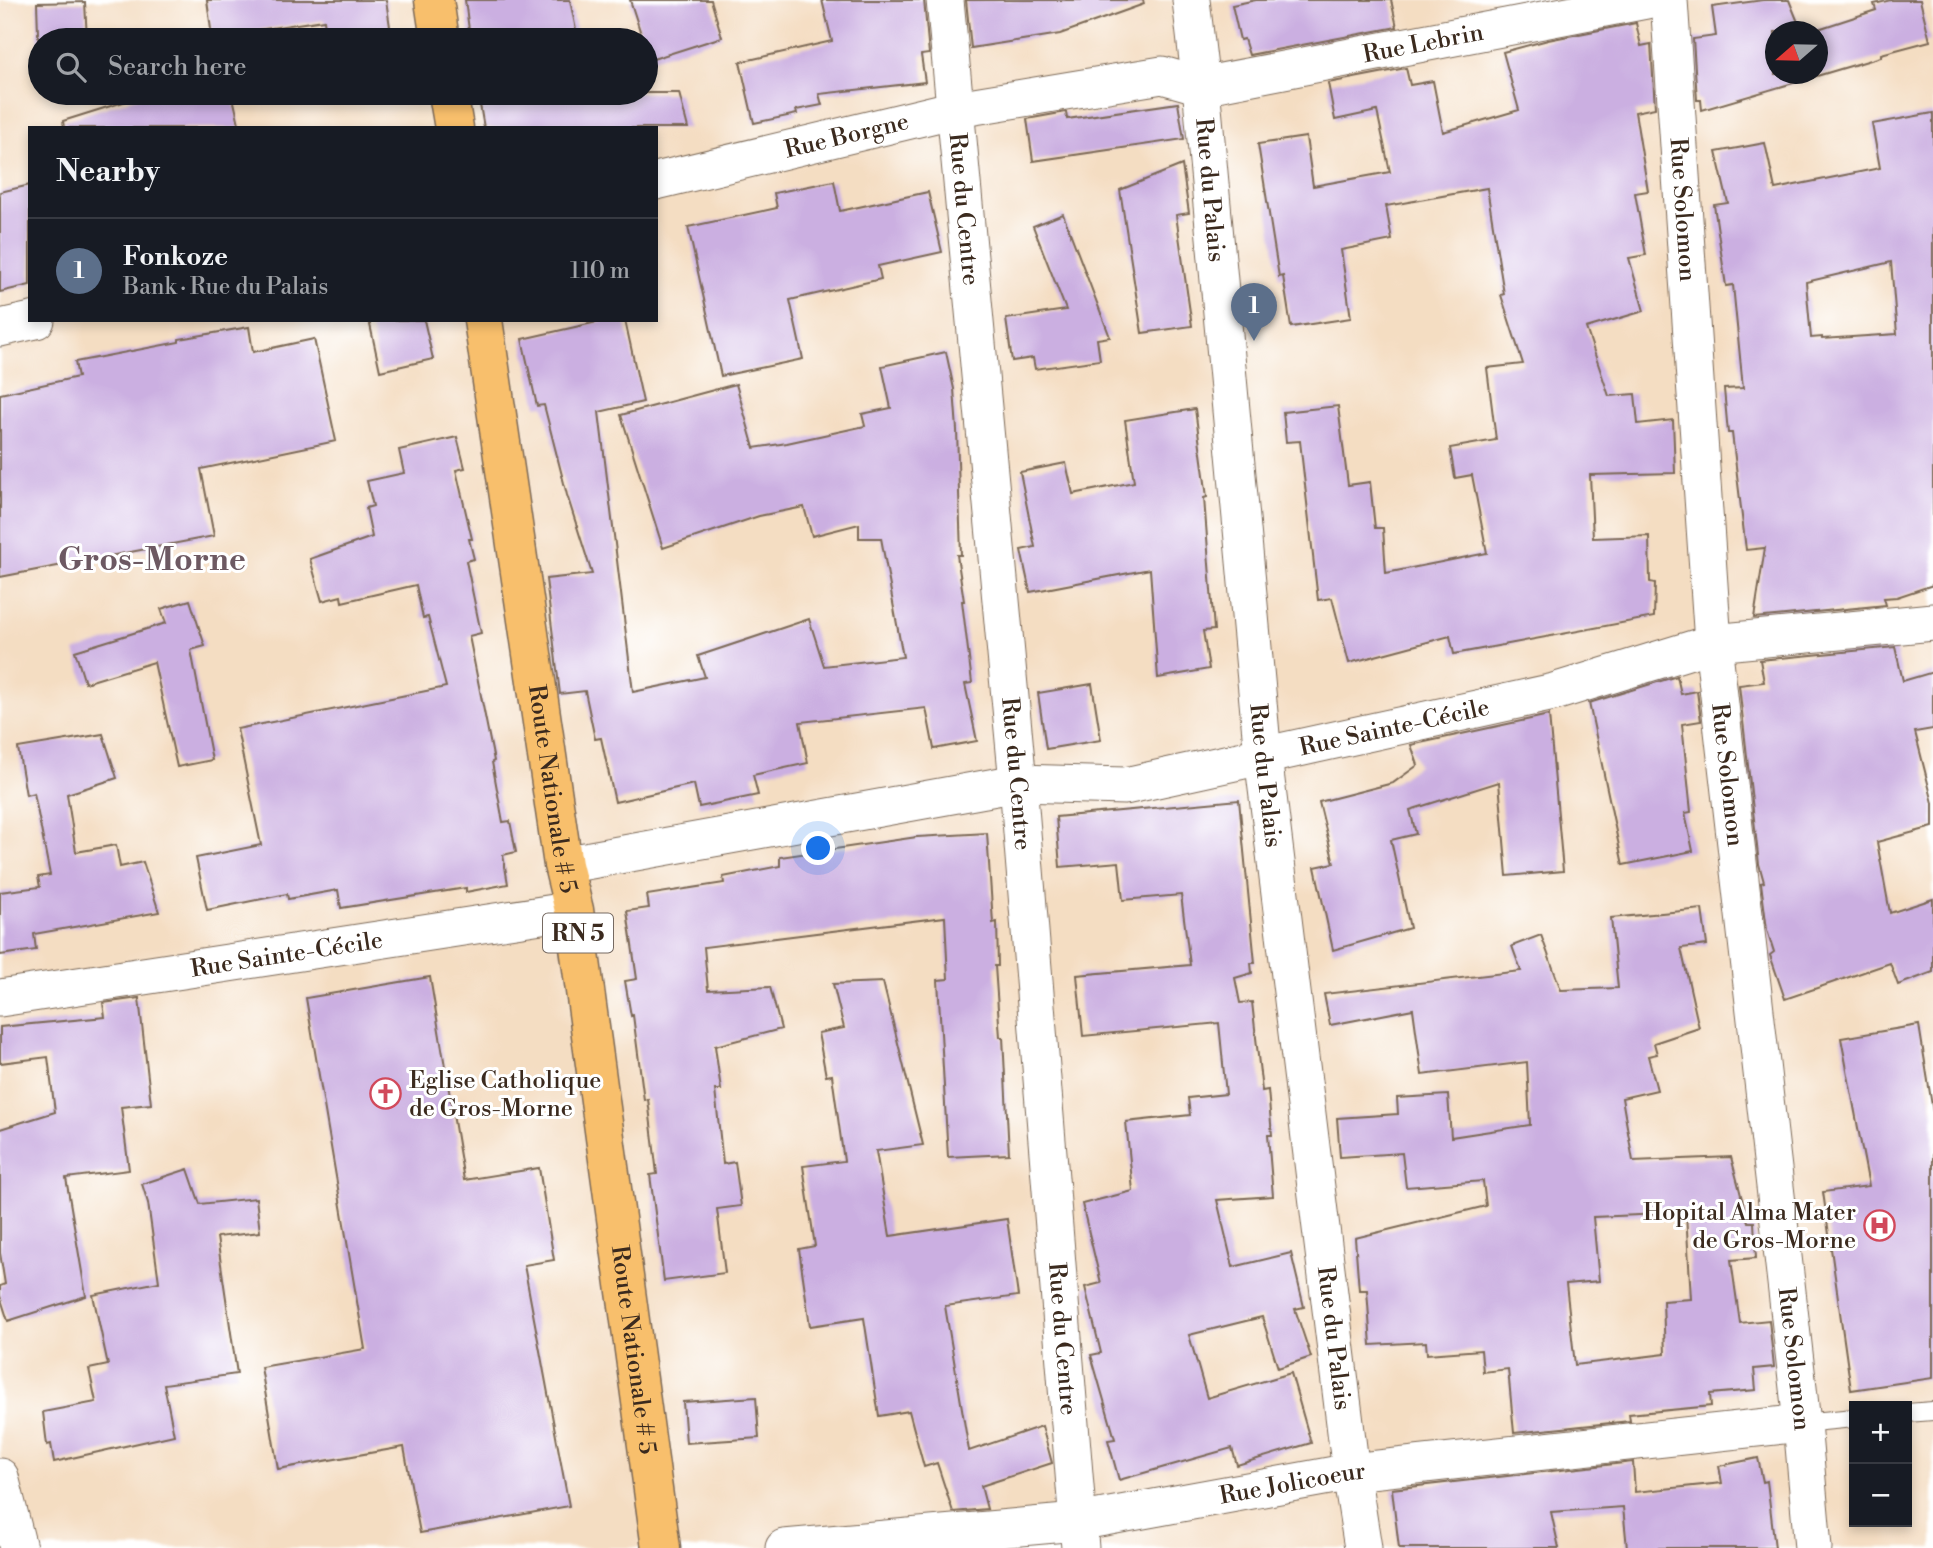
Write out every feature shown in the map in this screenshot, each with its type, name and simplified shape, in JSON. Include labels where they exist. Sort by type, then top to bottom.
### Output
[{"type":"main road","points":[[434,0],[438,28]]},
{"type":"main road","points":[[451,105],[454,126]]},
{"type":"main road","name":"Route Nationale # 5","points":[[483,322],[564,865],[575,910],[661,1548]]},
{"type":"street","name":"Rue du Centre","points":[[945,0],[1018,783],[1079,1535]]},
{"type":"street","name":"Rue du Palais","points":[[1191,0],[1263,757],[1351,1472],[1363,1548]]},
{"type":"street","name":"Rue Lebrin","points":[[1201,86],[1646,0]]},
{"type":"street","name":"Rue Solomon","points":[[1669,0],[1713,642],[1802,1423],[1813,1548]]},
{"type":"street","name":"Rue Borgne","points":[[658,181],[956,109],[1162,75],[1201,86]]},
{"type":"street","points":[[0,328],[28,322]]},
{"type":"street","name":"Rue Sainte-Cécile","points":[[564,865],[1018,783],[1125,786],[1554,692],[1713,642],[1933,622]]},
{"type":"street","name":"Rue Sainte-Cécile","points":[[0,998],[575,910]]},
{"type":"street","name":"Rue Jolicoeur","points":[[785,1548],[1079,1535],[1351,1472],[1802,1423]]},
{"type":"street","points":[[0,1477],[18,1548]]},
{"type":"lane","points":[[1912,1412],[1933,1410]]},
{"type":"lane","points":[[1802,1423],[1849,1418]]},
{"type":"building","points":[[207,0],[386,0],[390,28],[325,28],[324,20],[271,28],[211,28]]},
{"type":"building","points":[[465,0],[570,0],[576,28],[469,28]]},
{"type":"building","points":[[630,0],[711,0],[722,37],[658,57],[658,28],[639,28]]},
{"type":"building","points":[[822,0],[924,0],[929,54],[921,55],[925,82],[819,94],[822,105],[796,110],[797,114],[754,123],[740,62],[832,41]]},
{"type":"building","points":[[966,0],[1143,0],[1144,4],[1060,34],[971,48]]},
{"type":"building","points":[[1256,0],[1391,0],[1397,27],[1249,55],[1244,39],[1240,40],[1232,5]]},
{"type":"building","points":[[1763,0],[1789,0],[1798,21],[1765,21],[1765,84],[1790,84],[1702,110],[1701,100],[1697,100],[1693,39],[1716,36],[1712,7]]},
{"type":"building","points":[[1891,0],[1920,0],[1930,41],[1881,54],[1881,57],[1828,73],[1828,26],[1876,10],[1874,4]]},
{"type":"building","points":[[85,2],[86,28],[38,28],[37,3]]},
{"type":"building","points":[[1636,23],[1641,46],[1651,44],[1655,108],[1635,112],[1648,191],[1635,193],[1646,255],[1629,258],[1644,311],[1586,328],[1609,396],[1635,394],[1638,424],[1673,420],[1675,473],[1590,475],[1593,538],[1649,536],[1650,582],[1655,583],[1654,617],[1454,654],[1450,636],[1349,663],[1332,598],[1318,600],[1300,441],[1286,442],[1283,412],[1338,406],[1348,485],[1370,482],[1375,528],[1383,528],[1386,573],[1487,553],[1472,475],[1455,478],[1450,448],[1496,440],[1487,368],[1523,364],[1501,295],[1504,294],[1487,188],[1386,206],[1392,240],[1341,250],[1351,318],[1291,327],[1283,276],[1279,277],[1258,144],[1306,137],[1313,186],[1390,172],[1377,111],[1335,120],[1328,83],[1406,68],[1410,85],[1433,81],[1443,132],[1519,110],[1503,52],[1548,40]]},
{"type":"building","points":[[658,93],[679,93],[688,128],[658,126],[484,126],[480,105],[658,105]]},
{"type":"building","points":[[1178,103],[1184,139],[1033,161],[1027,119],[1066,112],[1067,119]]},
{"type":"building","points":[[114,105],[235,105],[240,126],[64,126],[63,121]]},
{"type":"building","points":[[1933,113],[1933,585],[1897,597],[1884,598],[1886,605],[1754,618],[1765,548],[1746,550],[1732,433],[1728,433],[1724,389],[1743,388],[1733,285],[1726,286],[1714,205],[1728,203],[1716,152],[1765,143],[1775,189],[1880,168],[1872,124]],"holes":[[[1891,262],[1897,334],[1811,338],[1806,282]]]},
{"type":"building","points":[[1182,165],[1189,213],[1176,215],[1192,326],[1142,333],[1120,190]]},
{"type":"building","points":[[834,181],[840,211],[928,192],[942,252],[878,266],[881,279],[790,300],[803,359],[721,376],[688,227],[777,208],[774,193]]},
{"type":"building","points":[[28,185],[28,285],[0,292],[0,192]]},
{"type":"building","points":[[1063,214],[1110,337],[1097,339],[1100,360],[1035,369],[1033,358],[1012,361],[1006,319],[1066,310],[1033,226]]},
{"type":"building","points":[[369,322],[424,322],[433,359],[380,371]]},
{"type":"building","points":[[597,322],[625,322],[643,402],[599,412],[633,692],[705,677],[698,656],[809,619],[824,666],[903,657],[881,538],[859,538],[859,524],[812,536],[804,507],[759,516],[663,548],[621,415],[736,384],[754,448],[787,443],[865,426],[862,414],[891,408],[882,366],[946,352],[954,389],[961,555],[957,555],[972,683],[965,684],[977,741],[934,749],[926,708],[800,722],[808,763],[753,775],[758,795],[699,807],[694,784],[615,802],[601,738],[595,739],[585,691],[560,694],[546,579],[592,574],[567,495],[544,405],[537,406],[522,339]]},
{"type":"building","points":[[249,327],[253,352],[314,339],[336,441],[201,469],[214,536],[0,577],[0,394],[78,377],[75,362]]},
{"type":"building","points":[[1195,409],[1207,497],[1204,498],[1214,630],[1203,631],[1209,669],[1158,678],[1150,569],[1030,592],[1021,550],[1035,547],[1020,472],[1066,463],[1073,494],[1134,482],[1125,420]]},
{"type":"building","points":[[457,437],[465,468],[456,470],[474,559],[466,561],[481,633],[469,636],[494,761],[492,762],[503,822],[510,821],[516,852],[503,855],[508,884],[341,908],[338,890],[288,899],[287,894],[207,910],[196,858],[261,845],[237,729],[446,687],[428,617],[423,618],[416,585],[342,602],[341,596],[322,601],[310,559],[372,537],[366,508],[373,506],[367,481],[404,473],[399,450]]},
{"type":"building","points":[[190,600],[205,646],[191,650],[212,760],[177,767],[154,662],[85,683],[75,651],[166,623],[161,609]]},
{"type":"building","points":[[1895,647],[1903,681],[1933,672],[1933,729],[1915,732],[1933,803],[1933,827],[1877,842],[1890,913],[1933,899],[1933,972],[1898,985],[1890,963],[1785,999],[1770,955],[1774,952],[1767,930],[1761,883],[1764,882],[1759,864],[1739,685],[1764,682],[1760,660]]},
{"type":"building","points":[[1677,676],[1681,694],[1697,691],[1701,721],[1682,724],[1691,812],[1685,813],[1693,851],[1623,865],[1589,703]]},
{"type":"building","points":[[1092,684],[1101,740],[1046,749],[1038,693]]},
{"type":"building","points":[[1549,715],[1563,871],[1507,876],[1499,782],[1410,810],[1416,834],[1391,840],[1410,928],[1333,950],[1315,867],[1334,863],[1319,802],[1393,783],[1418,765],[1411,745]]},
{"type":"building","points":[[103,734],[117,778],[67,794],[76,852],[116,845],[120,867],[143,862],[159,912],[34,934],[36,950],[0,955],[0,892],[40,887],[38,877],[50,875],[34,793],[26,795],[18,748]]},
{"type":"building","points":[[1239,800],[1255,963],[1251,963],[1252,973],[1235,978],[1240,1003],[1252,1002],[1262,1091],[1268,1090],[1272,1135],[1268,1135],[1273,1196],[1217,1200],[1233,1267],[1291,1253],[1304,1307],[1295,1309],[1311,1357],[1278,1368],[1262,1317],[1189,1335],[1207,1398],[1291,1373],[1311,1443],[1237,1465],[1232,1448],[1119,1480],[1108,1440],[1115,1439],[1091,1355],[1101,1353],[1085,1287],[1101,1283],[1082,1204],[1133,1191],[1126,1122],[1190,1115],[1188,1098],[1226,1094],[1219,1023],[1083,1036],[1077,975],[1190,965],[1181,895],[1123,900],[1119,862],[1060,867],[1056,817]]},
{"type":"building","points":[[987,833],[993,923],[997,922],[998,966],[995,966],[1000,1037],[1003,1037],[1009,1154],[948,1157],[938,980],[948,979],[945,917],[704,947],[708,990],[770,987],[781,1029],[715,1046],[721,1090],[715,1090],[723,1164],[735,1162],[741,1206],[717,1209],[725,1273],[664,1281],[650,1175],[657,1174],[648,1099],[644,1100],[633,1015],[631,1016],[625,981],[637,979],[627,911],[649,908],[647,895],[724,883],[723,877],[780,866],[780,857],[917,837]]},
{"type":"building","points":[[1702,909],[1707,945],[1681,948],[1699,1028],[1654,1043],[1657,1054],[1648,1056],[1657,1090],[1622,1098],[1633,1161],[1731,1157],[1748,1222],[1754,1222],[1756,1258],[1731,1260],[1740,1323],[1769,1320],[1774,1367],[1754,1369],[1756,1390],[1710,1394],[1711,1406],[1629,1414],[1630,1421],[1514,1433],[1508,1369],[1483,1372],[1481,1350],[1427,1354],[1426,1342],[1371,1345],[1367,1290],[1359,1290],[1355,1238],[1486,1206],[1483,1181],[1406,1187],[1402,1153],[1340,1157],[1337,1118],[1398,1114],[1397,1098],[1448,1095],[1451,1137],[1530,1125],[1527,1062],[1422,1075],[1413,1009],[1330,1025],[1324,994],[1521,971],[1512,946],[1541,935],[1561,990],[1618,988],[1611,918]],"holes":[[[1686,1213],[1691,1299],[1663,1301],[1665,1354],[1575,1365],[1566,1284],[1599,1281],[1593,1217]]]},
{"type":"building","points":[[430,977],[464,1180],[539,1168],[554,1260],[524,1265],[569,1506],[420,1533],[404,1447],[278,1469],[261,1367],[365,1349],[306,998]]},
{"type":"building","points":[[883,982],[923,1145],[876,1151],[890,1236],[1007,1219],[1018,1296],[945,1306],[969,1451],[1042,1426],[1052,1463],[981,1486],[987,1509],[953,1512],[937,1463],[924,1467],[909,1411],[879,1416],[864,1318],[810,1326],[799,1249],[815,1246],[803,1166],[844,1161],[832,1075],[826,1076],[818,1033],[844,1028],[833,984]]},
{"type":"building","points":[[139,998],[151,1104],[121,1107],[129,1170],[66,1178],[86,1296],[8,1321],[0,1296],[0,1286],[5,1284],[0,1253],[0,1129],[55,1112],[48,1057],[0,1063],[0,1027],[105,1017],[103,1003]]},
{"type":"building","name":"Hopital Alma Mater de Gros-Morne","points":[[1919,1025],[1933,1112],[1933,1378],[1851,1390],[1823,1192],[1869,1186],[1841,1038]]},
{"type":"building","points":[[188,1169],[200,1204],[256,1198],[260,1232],[217,1237],[237,1374],[164,1384],[174,1435],[54,1462],[51,1444],[47,1445],[43,1412],[96,1402],[89,1369],[108,1365],[93,1295],[159,1282],[148,1203],[142,1184]]},
{"type":"building","points":[[756,1397],[759,1438],[686,1443],[683,1402]]},
{"type":"building","points":[[1758,1458],[1763,1482],[1767,1481],[1775,1548],[1627,1548],[1623,1507],[1551,1512],[1559,1548],[1399,1548],[1392,1489],[1633,1462],[1635,1492],[1722,1483],[1719,1466]]},
{"type":"place","name":"Fonkoze","points":[[1254,341]]},
{"type":"place","name":"Eglise Catholique de Gros-Morne","points":[[386,1094]]},
{"type":"place","name":"Hopital Alma Mater de Gros-Morne","points":[[1879,1226]]},
{"type":"district","name":"Gros-Morne","points":[[152,559]]}]
